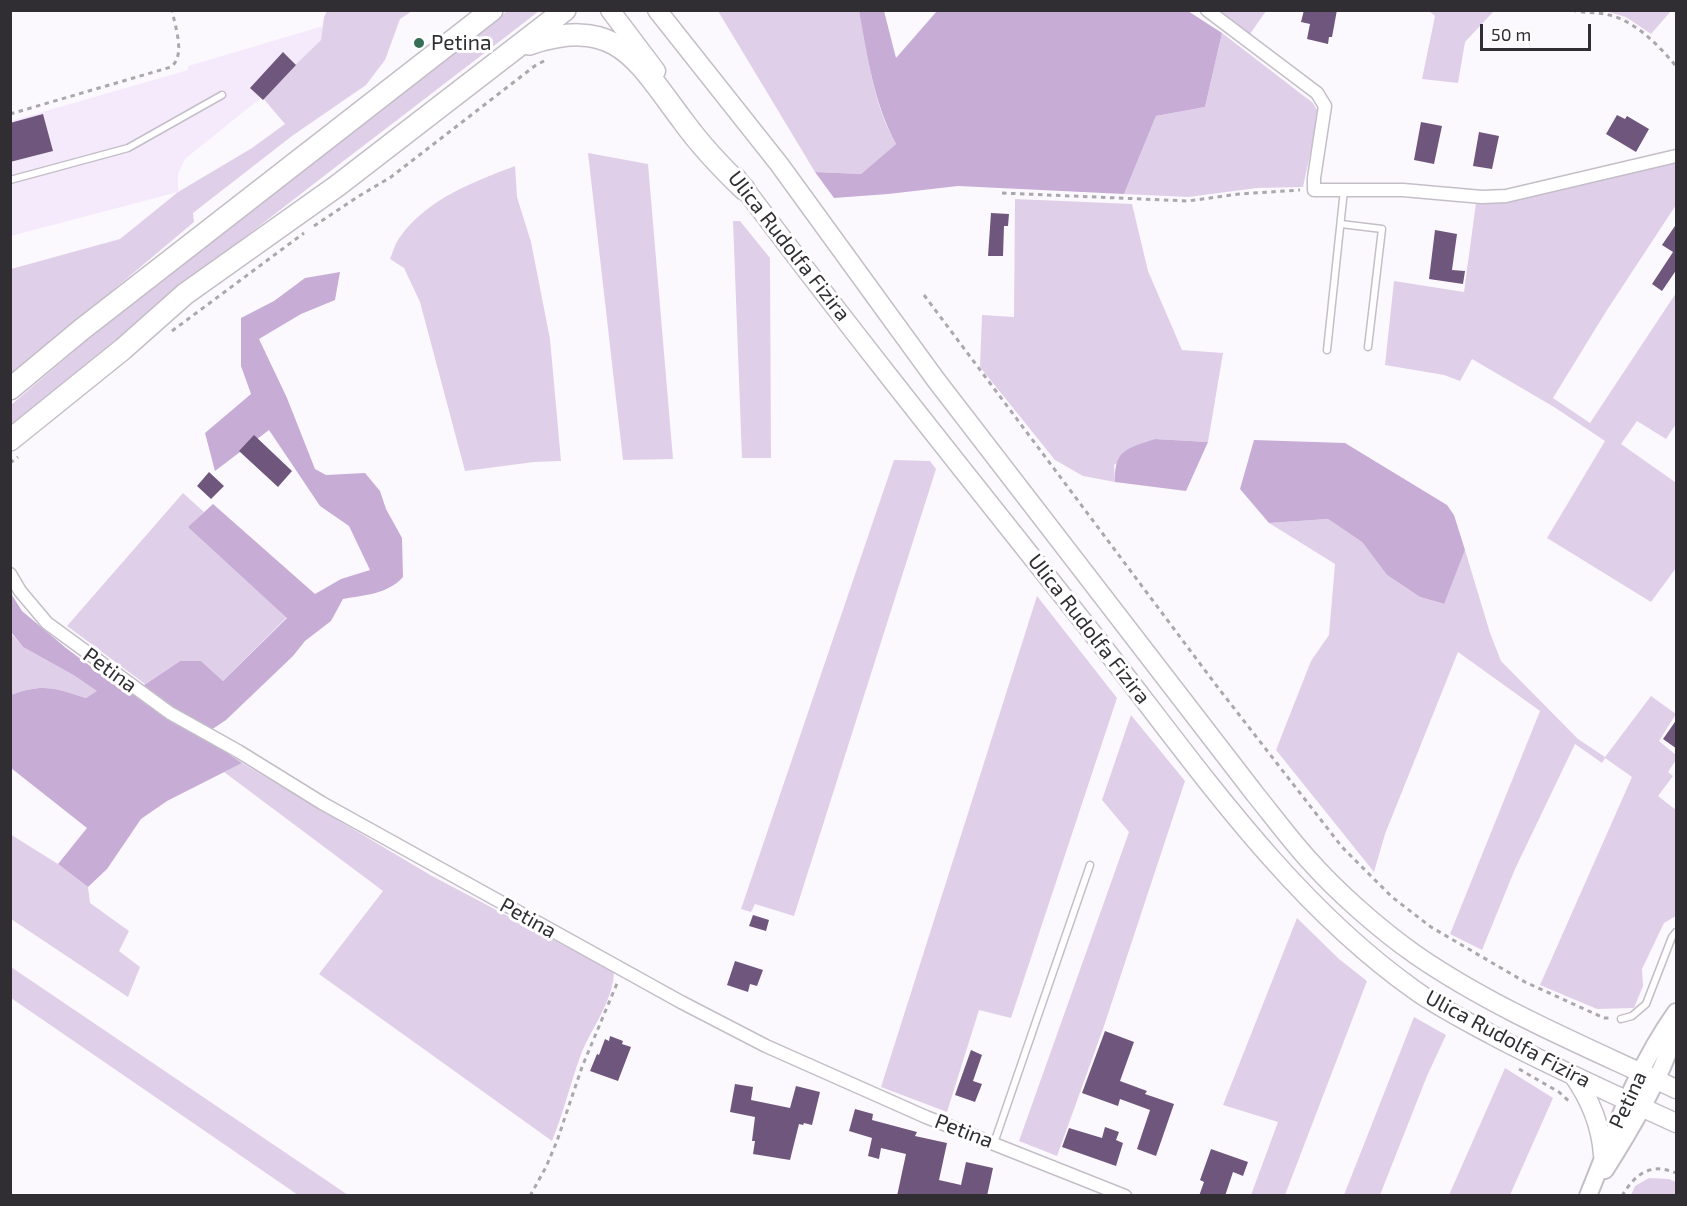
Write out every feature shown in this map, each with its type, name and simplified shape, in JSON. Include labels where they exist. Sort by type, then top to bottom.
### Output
[{"type":"highway","points":[[10,389],[81,330],[492,10]]},
{"type":"highway","points":[[15,448],[185,294],[337,186],[565,10]]},
{"type":"highway","points":[[514,48],[555,36],[572,34],[593,35],[618,45],[630,54],[646,72],[709,155],[744,189]]},
{"type":"main road","name":"Ulica Rudolfa Fizira","points":[[610,10],[744,189],[929,426],[1244,825],[1318,909],[1360,947],[1442,1009],[1521,1050],[1677,1123]]},
{"type":"main road","name":"Ulica Rudolfa Fizira","points":[[657,10],[779,164],[943,390],[1307,859],[1355,906],[1415,954],[1476,992],[1677,1089]]},
{"type":"main road","points":[[1573,1075],[1589,1100],[1599,1127],[1603,1155]]},
{"type":"street","points":[[1207,10],[1317,93],[1325,106],[1314,190],[1403,190],[1482,197],[1506,196],[1677,156]]},
{"type":"street","name":"Petina","points":[[10,574],[20,591],[47,623],[170,713],[238,750],[332,808],[624,971],[776,1050],[926,1117],[1125,1196]]},
{"type":"street","name":"Petina","points":[[1648,1076],[1657,1041],[1677,1012]]},
{"type":"street","name":"Petina","points":[[1589,1194],[1603,1155],[1635,1104],[1648,1076],[1677,1032]]},
{"type":"street","name":"Petina","points":[[1589,1194],[1627,1136],[1635,1104]]},
{"type":"street","points":[[1094,1182],[1105,1196]]},
{"type":"lane","points":[[10,180],[129,148],[222,95]]},
{"type":"lane","points":[[1327,350],[1344,190]]},
{"type":"lane","points":[[1341,224],[1382,230],[1368,347]]},
{"type":"lane","points":[[994,1143],[1090,865]]},
{"type":"lane","points":[[1621,1019],[1632,1016],[1646,1004],[1672,937],[1677,932]]},
{"type":"path","points":[[10,114],[171,67],[179,52],[172,10]]},
{"type":"path","points":[[1572,10],[1605,14],[1633,25],[1677,66]]},
{"type":"path","points":[[166,335],[310,229],[358,196],[391,177],[536,65],[557,55]]},
{"type":"path","points":[[1002,193],[1188,201],[1239,194],[1314,190]]},
{"type":"path","points":[[924,295],[1202,666],[1342,847],[1392,897],[1431,927],[1525,982],[1604,1018],[1621,1019]]},
{"type":"path","points":[[10,463],[15,448]]},
{"type":"path","points":[[530,1196],[553,1150],[582,1066],[624,971]]},
{"type":"path","points":[[1622,1196],[1631,1180],[1646,1170],[1666,1168],[1677,1173]]},
{"type":"shaded area","points":[[327,11],[412,11],[400,19],[385,60],[366,85],[292,136],[193,213],[194,222],[11,376],[11,269],[120,239],[178,192],[252,148],[285,124],[262,97],[321,40]]},
{"type":"shaded area","points":[[507,11],[539,11],[140,320],[11,427],[11,405],[100,329]]},
{"type":"shaded area","points":[[718,11],[859,11],[877,96],[888,129],[896,144],[861,174],[815,172]]},
{"type":"shaded area","points":[[859,11],[884,11],[896,58],[937,11],[1188,11],[1222,33],[1205,107],[1156,116],[1124,194],[958,186],[834,198],[815,172],[861,174],[896,144],[888,129],[877,96]]},
{"type":"shaded area","points":[[1218,11],[1266,11],[1250,34]]},
{"type":"shaded area","points":[[1429,11],[1494,11],[1465,42],[1458,83],[1422,79],[1435,16]]},
{"type":"shaded area","points":[[1605,11],[1671,11],[1651,34],[1626,17]]},
{"type":"shaded area","points":[[323,26],[321,40],[286,74],[262,97],[185,159],[178,174],[178,192],[11,236],[11,121],[188,70],[188,66]]},
{"type":"shaded area","points":[[1222,33],[1313,103],[1319,113],[1303,187],[1257,188],[1188,197],[1124,194],[1156,116],[1205,107]]},
{"type":"shaded area","points":[[588,153],[648,164],[673,459],[623,460]]},
{"type":"shaded area","points":[[1676,161],[1676,205],[1553,398],[1590,423],[1676,293],[1676,424],[1666,439],[1637,421],[1621,444],[1675,482],[1676,480],[1676,568],[1651,602],[1547,538],[1605,441],[1554,407],[1472,359],[1460,381],[1444,375],[1385,365],[1394,281],[1464,292],[1476,203],[1552,192]]},
{"type":"shaded area","points":[[515,166],[517,197],[531,242],[550,339],[561,461],[534,462],[465,471],[420,302],[404,268],[390,259],[398,239],[423,212],[467,185]]},
{"type":"shaded area","points":[[1015,199],[1132,204],[1148,271],[1182,350],[1223,353],[1208,442],[1155,439],[1114,465],[1115,482],[1083,476],[1055,460],[980,367],[982,315],[1014,317]]},
{"type":"shaded area","points":[[733,221],[740,221],[770,258],[771,458],[742,458]]},
{"type":"shaded area","points":[[340,272],[335,300],[301,314],[259,339],[287,398],[315,469],[326,475],[365,473],[380,491],[386,509],[402,538],[403,577],[383,590],[343,599],[331,621],[305,641],[293,656],[226,720],[202,736],[242,763],[167,801],[141,819],[107,869],[88,887],[58,864],[87,828],[11,768],[11,695],[32,689],[49,688],[86,698],[97,691],[23,647],[11,632],[10,592],[22,611],[66,648],[129,695],[180,661],[201,661],[223,681],[287,618],[188,527],[213,504],[315,594],[341,579],[370,570],[349,526],[320,506],[269,430],[215,471],[205,433],[251,394],[241,366],[241,318],[274,301],[305,278]]},
{"type":"shaded area","points":[[1155,439],[1208,442],[1186,491],[1115,482],[1117,463],[1124,452]]},
{"type":"shaded area","points":[[1254,440],[1345,443],[1447,505],[1454,515],[1465,550],[1444,604],[1420,597],[1387,575],[1362,542],[1328,519],[1269,523],[1240,489]]},
{"type":"shaded area","points":[[894,460],[930,461],[936,469],[794,916],[755,904],[751,912],[741,909]]},
{"type":"shaded area","points":[[183,493],[204,512],[189,527],[287,617],[223,681],[201,661],[180,661],[145,684],[67,626]]},
{"type":"shaded area","points":[[1328,519],[1362,542],[1387,575],[1420,597],[1443,604],[1465,550],[1490,633],[1501,661],[1578,739],[1605,757],[1651,696],[1676,714],[1659,741],[1676,755],[1676,760],[1668,772],[1673,776],[1658,796],[1676,810],[1676,916],[1664,923],[1642,969],[1643,986],[1634,1008],[1597,1009],[1540,985],[1632,777],[1605,758],[1602,763],[1575,744],[1515,869],[1482,950],[1450,934],[1540,711],[1458,652],[1385,834],[1374,872],[1276,750],[1311,661],[1329,635],[1335,564],[1269,523]]},
{"type":"shaded area","points":[[1037,596],[1117,698],[1011,1018],[979,1010],[947,1112],[881,1087]]},
{"type":"shaded area","points":[[10,632],[23,647],[98,691],[86,698],[49,688],[32,689],[11,695]]},
{"type":"shaded area","points":[[1131,715],[1185,781],[1104,1026],[1057,1156],[1019,1141],[1129,832],[1102,800]]},
{"type":"shaded area","points":[[242,763],[432,876],[614,972],[610,994],[580,1057],[552,1141],[319,974],[383,891],[224,772]]},
{"type":"shaded area","points":[[10,834],[58,864],[88,887],[90,903],[129,931],[119,951],[140,967],[128,997],[11,919]]},
{"type":"shaded area","points":[[1297,918],[1339,959],[1367,981],[1285,1195],[1251,1195],[1278,1122],[1223,1105]]},
{"type":"shaded area","points":[[11,967],[348,1195],[298,1195],[11,998]]},
{"type":"shaded area","points":[[1414,1017],[1446,1035],[1427,1076],[1380,1195],[1344,1195]]},
{"type":"shaded area","points":[[1505,1068],[1553,1098],[1510,1195],[1449,1195]]},
{"type":"shaded area","points":[[1649,1178],[1669,1179],[1676,1182],[1676,1195],[1631,1195],[1635,1186]]},
{"type":"building","points":[[1304,10],[1337,10],[1332,37],[1329,37],[1328,44],[1307,39],[1310,24],[1301,22]]},
{"type":"building","points":[[283,52],[296,65],[263,100],[250,88]]},
{"type":"building","points":[[43,114],[53,151],[10,162],[10,123]]},
{"type":"building","points":[[1617,115],[1625,119],[1627,116],[1649,129],[1636,152],[1606,134]]},
{"type":"building","points":[[1421,122],[1442,126],[1434,164],[1414,160]]},
{"type":"building","points":[[1479,132],[1499,136],[1492,169],[1473,166]]},
{"type":"building","points":[[991,213],[1009,214],[1008,226],[1004,226],[1003,256],[988,256]]},
{"type":"building","points":[[1677,223],[1677,269],[1662,291],[1652,284],[1673,252],[1662,245]]},
{"type":"building","points":[[1435,230],[1457,234],[1452,270],[1465,271],[1463,284],[1429,279]]},
{"type":"building","points":[[254,435],[292,471],[278,487],[239,451]]},
{"type":"building","points":[[209,472],[224,486],[211,499],[197,486]]},
{"type":"building","points":[[1677,719],[1677,749],[1663,739]]},
{"type":"building","points":[[753,915],[769,920],[766,931],[749,926]]},
{"type":"building","points":[[735,961],[763,970],[757,986],[750,984],[748,992],[727,985]]},
{"type":"building","points":[[1105,1031],[1134,1042],[1120,1081],[1147,1091],[1145,1094],[1174,1104],[1156,1156],[1137,1149],[1150,1110],[1120,1099],[1118,1106],[1082,1093]]},
{"type":"building","points":[[610,1036],[631,1047],[618,1081],[590,1071],[605,1039],[609,1041]]},
{"type":"building","points":[[971,1050],[982,1055],[973,1081],[982,1084],[975,1102],[955,1095]]},
{"type":"building","points":[[735,1084],[753,1087],[751,1100],[790,1108],[796,1086],[820,1092],[812,1125],[799,1124],[790,1160],[753,1154],[755,1117],[730,1112]]},
{"type":"building","points":[[855,1109],[873,1114],[872,1120],[917,1132],[915,1136],[947,1143],[939,1180],[961,1185],[966,1162],[993,1168],[987,1196],[897,1196],[906,1154],[881,1148],[879,1159],[868,1156],[872,1138],[849,1131]]},
{"type":"building","points":[[1105,1127],[1119,1132],[1116,1140],[1123,1143],[1116,1166],[1062,1147],[1069,1128],[1102,1138]]},
{"type":"building","points":[[1211,1149],[1248,1162],[1243,1176],[1233,1172],[1225,1196],[1199,1196],[1204,1182],[1200,1180]]},
{"type":"place","name":"Petina","points":[[419,43]]}]
